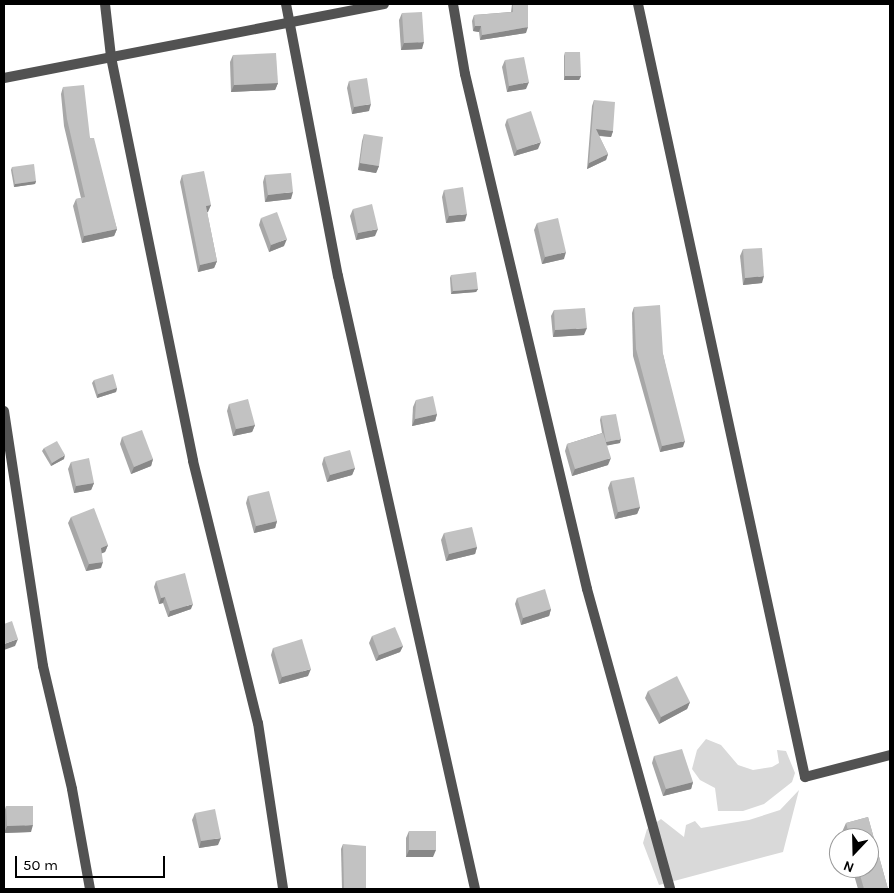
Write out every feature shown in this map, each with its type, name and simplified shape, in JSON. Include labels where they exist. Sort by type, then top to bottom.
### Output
[{"type":"street","points":[[105,4],[111,57],[193,461],[258,723],[283,889]]},
{"type":"street","points":[[286,4],[338,276],[475,889]]},
{"type":"street","points":[[4,78],[384,4]]},
{"type":"street","points":[[453,4],[465,74],[587,589],[670,889]]},
{"type":"street","points":[[638,4],[805,777],[890,756]]},
{"type":"street","points":[[4,411],[43,666],[72,790],[90,889]]},
{"type":"shaded area","points":[[706,739],[721,745],[738,765],[753,770],[772,767],[779,763],[777,750],[786,751],[795,773],[792,782],[764,804],[743,811],[718,811],[715,788],[700,780],[692,769],[697,750]]},
{"type":"shaded area","points":[[799,790],[783,852],[659,885],[643,843],[647,829],[661,819],[684,837],[686,825],[695,821],[701,828],[749,820],[780,810]]},
{"type":"building","points":[[513,4],[528,4],[528,27],[482,35],[481,26],[475,26],[474,15],[513,12]]},
{"type":"building","points":[[422,12],[424,42],[404,43],[402,13]]},
{"type":"building","points":[[565,52],[580,52],[581,76],[565,76]]},
{"type":"building","points":[[276,53],[278,83],[234,85],[233,55]]},
{"type":"building","points":[[524,57],[529,82],[509,86],[505,60]]},
{"type":"building","points":[[367,78],[371,104],[354,107],[349,81]]},
{"type":"building","points":[[84,85],[90,138],[94,138],[117,229],[84,236],[76,199],[85,197],[67,119],[63,87]]},
{"type":"building","points":[[594,100],[615,102],[613,131],[596,129],[608,154],[589,163]]},
{"type":"building","points":[[531,111],[541,142],[517,150],[507,119]]},
{"type":"building","points":[[364,134],[383,137],[379,166],[360,163]]},
{"type":"building","points":[[34,164],[36,181],[15,184],[12,167]]},
{"type":"building","points":[[204,171],[211,205],[206,206],[217,261],[200,265],[182,175]]},
{"type":"building","points":[[291,173],[293,192],[268,195],[265,175]]},
{"type":"building","points":[[463,187],[467,214],[449,216],[444,190]]},
{"type":"building","points":[[372,204],[378,229],[358,233],[353,209]]},
{"type":"building","points":[[277,212],[287,239],[271,245],[261,218]]},
{"type":"building","points":[[558,218],[566,252],[545,257],[537,223]]},
{"type":"building","points":[[762,248],[764,276],[745,278],[743,249]]},
{"type":"building","points":[[476,272],[478,289],[453,291],[451,275]]},
{"type":"building","points":[[660,305],[663,354],[685,441],[662,446],[636,349],[634,307]]},
{"type":"building","points":[[585,308],[587,328],[555,330],[554,310]]},
{"type":"building","points":[[113,374],[117,388],[98,394],[94,380]]},
{"type":"building","points":[[433,396],[437,414],[415,419],[416,400]]},
{"type":"building","points":[[248,399],[255,425],[236,429],[229,404]]},
{"type":"building","points":[[616,414],[621,439],[606,442],[601,416]]},
{"type":"building","points":[[142,430],[153,459],[134,467],[122,437]]},
{"type":"building","points":[[603,433],[611,458],[575,469],[567,444]]},
{"type":"building","points":[[57,441],[65,455],[52,463],[44,448]]},
{"type":"building","points":[[350,450],[355,468],[330,475],[324,457]]},
{"type":"building","points":[[89,458],[94,483],[76,486],[71,462]]},
{"type":"building","points":[[634,477],[640,507],[618,512],[611,481]]},
{"type":"building","points":[[269,491],[277,521],[256,526],[248,496]]},
{"type":"building","points":[[94,508],[108,545],[101,548],[103,562],[89,564],[71,517]]},
{"type":"building","points":[[472,527],[477,547],[449,554],[444,533]]},
{"type":"building","points":[[185,573],[193,604],[170,611],[165,597],[161,598],[156,581]]},
{"type":"building","points":[[545,589],[551,609],[523,618],[517,598]]},
{"type":"building","points":[[12,621],[18,639],[4,644],[4,624]]},
{"type":"building","points":[[395,627],[403,646],[379,655],[372,636]]},
{"type":"building","points":[[302,639],[311,669],[282,677],[273,648]]},
{"type":"building","points":[[677,676],[690,702],[661,717],[648,691]]},
{"type":"building","points":[[682,749],[693,782],[666,789],[654,756]]},
{"type":"building","points":[[6,806],[33,806],[33,825],[7,826]]},
{"type":"building","points":[[215,809],[221,838],[201,841],[195,813]]},
{"type":"building","points":[[868,817],[871,828],[847,828],[846,823]]},
{"type":"building","points":[[409,831],[436,831],[436,850],[409,850]]},
{"type":"building","points":[[343,844],[366,846],[366,889],[344,889]]},
{"type":"building","points":[[879,857],[888,889],[864,889],[861,878],[879,878]]}]
